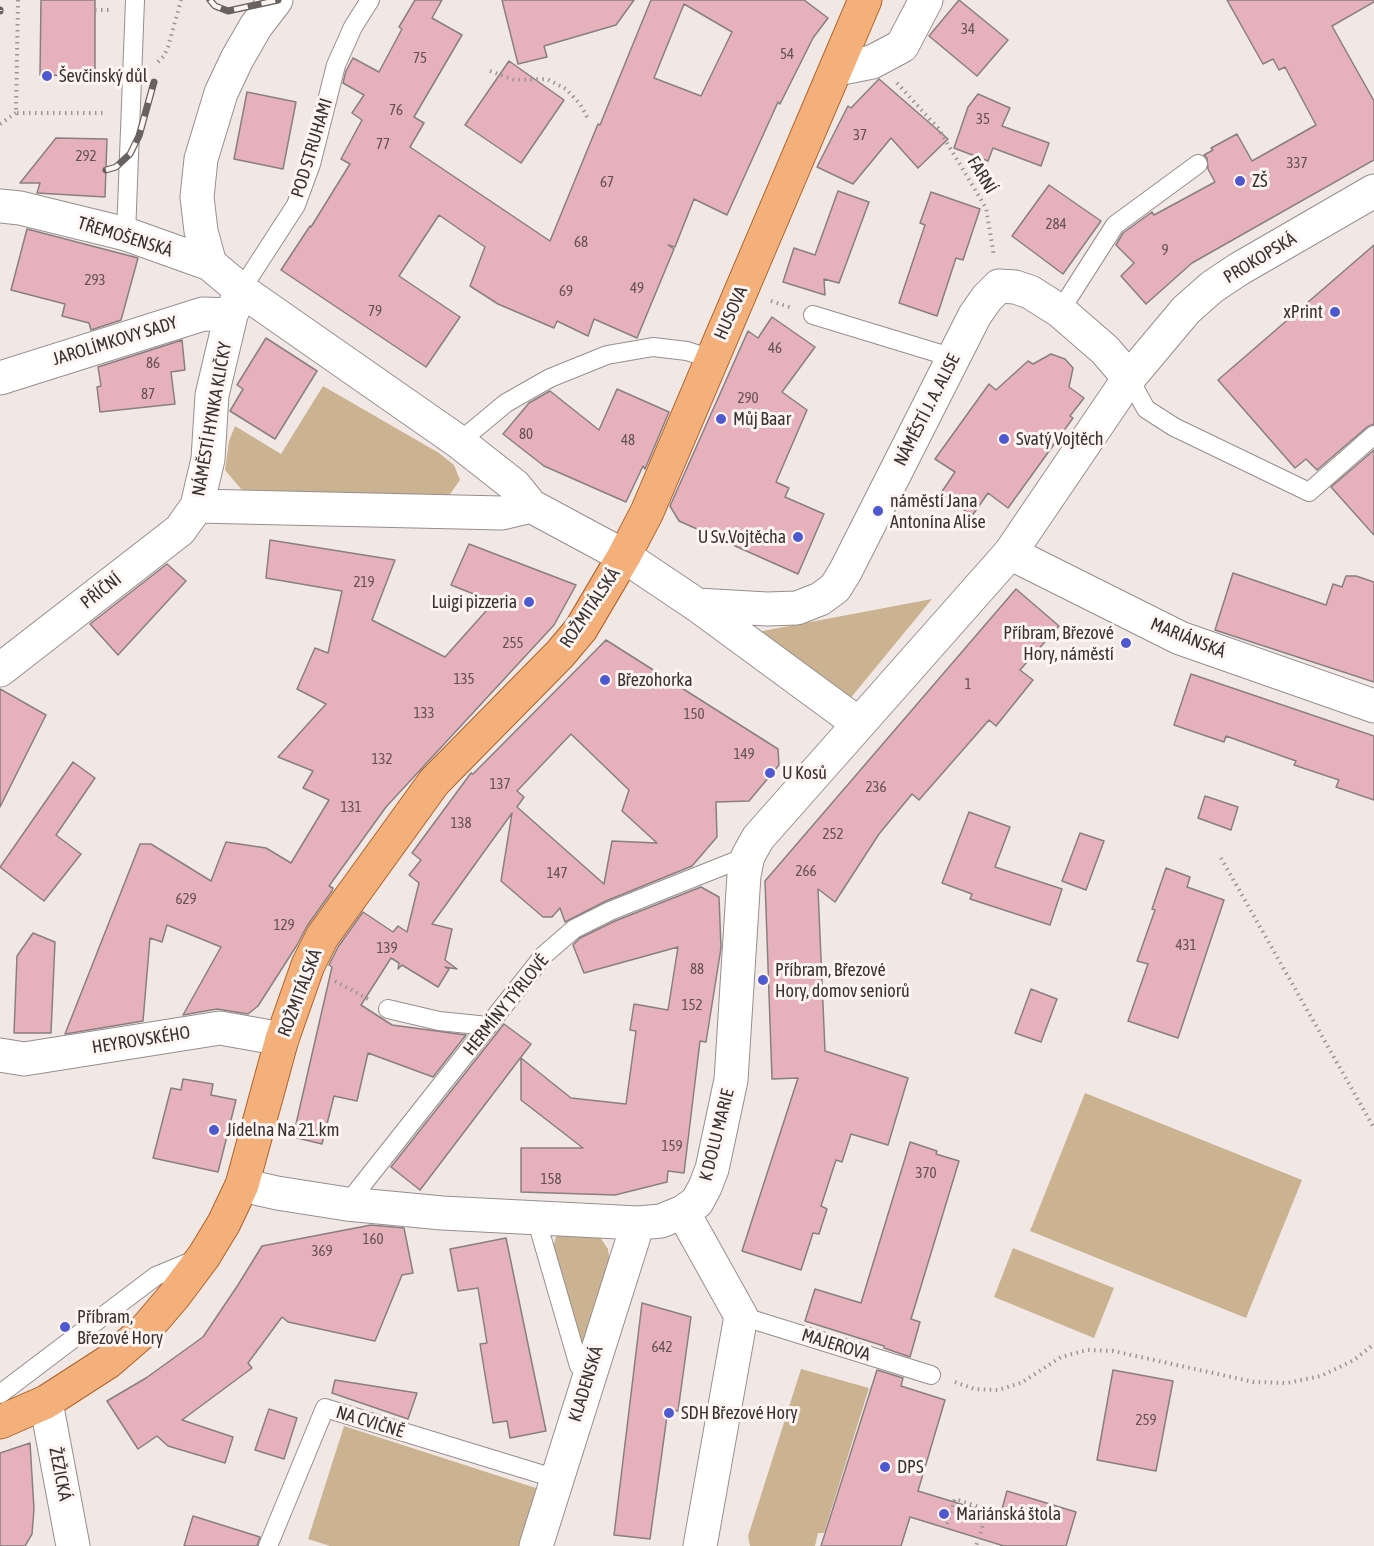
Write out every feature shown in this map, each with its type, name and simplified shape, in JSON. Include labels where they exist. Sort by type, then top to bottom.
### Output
[{"type":"main road","name":"HUSOVA","points":[[624,556],[647,512],[865,0]]},
{"type":"main road","name":"ROŽMITÁLSKÁ","points":[[0,1422],[46,1402],[108,1362],[145,1329],[174,1296],[204,1256],[224,1223],[242,1185],[282,1039],[308,965],[322,937],[434,782],[574,638],[624,556]]},
{"type":"street","points":[[210,264],[201,231],[197,197],[201,159],[221,93],[237,58],[256,26],[276,0]]},
{"type":"street","points":[[837,69],[872,62],[903,46],[926,0]]},
{"type":"street","name":"PROKOPSKÁ","points":[[1129,378],[1186,310],[1212,287],[1239,268],[1374,191]]},
{"type":"street","name":"TŘEMOŠENSKÁ","points":[[0,206],[21,208],[126,234],[210,264],[236,303]]},
{"type":"street","points":[[236,303],[459,442],[515,486],[531,506],[624,556],[697,605],[859,724],[1010,553],[1129,378],[1106,350],[1060,311],[1030,292],[1015,287],[999,286]]},
{"type":"street","name":"NÁMĚSTÍ J. A. ALISE","points":[[697,605],[767,609],[797,608],[820,599],[835,588],[954,358],[987,298],[999,286]]},
{"type":"street","name":"JAROLÍMKOVY SADY","points":[[0,378],[236,303]]},
{"type":"street","name":"NÁMĚSTÍ HYNKA KLIČKY","points":[[236,303],[213,395],[208,459],[197,506],[502,513],[531,506]]},
{"type":"street","name":"PŘÍČNÍ","points":[[0,670],[180,530],[197,506]]},
{"type":"street","name":"MARIÁNSKÁ","points":[[1010,553],[1180,638],[1374,706]]},
{"type":"street","name":"K DOLU MARIE","points":[[242,1185],[347,1204],[442,1213],[638,1222],[661,1221],[683,1212],[697,1202],[712,1169],[731,1080],[744,875],[748,856],[758,838],[859,724]]},
{"type":"street","name":"HEYROVSKÉHO","points":[[0,1055],[24,1059],[220,1028],[282,1039]]},
{"type":"street","points":[[683,1212],[741,1316],[700,1546]]},
{"type":"street","name":"KLADENSKÁ","points":[[536,1546],[638,1222]]},
{"type":"street","name":"ŽEŽICKÁ","points":[[46,1402],[73,1546]]},
{"type":"lane","points":[[126,234],[135,0]]},
{"type":"lane","name":"POD STRUHAMI","points":[[236,303],[296,205],[311,164],[336,65],[353,27],[370,0]]},
{"type":"lane","points":[[1060,311],[1115,225],[1198,164]]},
{"type":"lane","points":[[813,315],[954,358]]},
{"type":"lane","points":[[459,442],[515,398],[550,378],[607,355],[653,347],[687,351],[711,359]]},
{"type":"lane","points":[[1129,378],[1146,409],[1174,427],[1309,492],[1374,435]]},
{"type":"lane","name":"HERMÍNY TÝRLOVÉ","points":[[347,1204],[544,955],[574,929],[610,911],[748,856]]},
{"type":"lane","points":[[388,1009],[439,1021],[488,1026]]},
{"type":"lane","points":[[536,1218],[579,1366],[589,1375]]},
{"type":"lane","points":[[0,1394],[156,1276],[204,1256]]},
{"type":"lane","name":"MAJEROVA","points":[[741,1316],[932,1375]]},
{"type":"lane","name":"NA CVIČNĚ","points":[[268,1546],[325,1408],[557,1479]]},
{"type":"path","points":[[16,113],[18,0]]},
{"type":"path","points":[[133,64],[157,63],[164,56],[181,0]]},
{"type":"path","points":[[490,71],[514,80],[548,79],[566,89],[580,104],[588,119]]},
{"type":"path","name":"FARNÍ","points":[[907,92],[938,128],[986,208],[999,286]]},
{"type":"path","points":[[0,124],[16,113],[131,113]]},
{"type":"path","points":[[740,291],[813,315]]},
{"type":"path","points":[[1221,858],[1374,1128]]},
{"type":"path","points":[[308,965],[388,1009]]},
{"type":"path","points":[[932,1375],[974,1389],[998,1390],[1020,1383],[1061,1357],[1087,1350],[1113,1351],[1254,1382],[1287,1383],[1321,1376],[1354,1360],[1374,1344]]},
{"type":"path","points":[[947,1524],[955,1499],[988,1510],[976,1546]]},
{"type":"shaded area","points":[[323,386],[439,453],[454,465],[460,480],[448,497],[267,498],[241,489],[225,470],[229,441],[235,426],[281,454]]},
{"type":"shaded area","points":[[932,599],[849,700],[752,633]]},
{"type":"shaded area","points":[[1085,1093],[1302,1180],[1246,1318],[1030,1231]]},
{"type":"shaded area","points":[[557,1233],[600,1237],[608,1249],[610,1263],[585,1345],[579,1344],[553,1247]]},
{"type":"shaded area","points":[[1013,1248],[1114,1288],[1094,1338],[994,1297]]},
{"type":"shaded area","points":[[801,1369],[869,1388],[824,1533],[818,1533],[815,1546],[750,1546],[748,1536]]},
{"type":"shaded area","points":[[344,1426],[539,1489],[521,1546],[330,1546],[308,1539]]},
{"type":"building","points":[[41,0],[95,0],[95,76],[40,75]]},
{"type":"building","points":[[415,0],[442,0],[432,18],[462,35],[414,117],[424,123],[410,147],[550,241],[651,0],[804,0],[828,18],[813,38],[780,104],[778,102],[727,215],[694,199],[675,247],[668,245],[674,249],[637,338],[594,319],[588,336],[557,321],[554,328],[498,304],[470,286],[485,247],[439,215],[399,276],[460,317],[426,367],[281,270],[350,164],[341,159],[362,120],[352,113],[364,95],[343,83],[346,71],[353,58],[379,72],[402,29],[399,27]],"holes":[[[684,4],[732,32],[701,96],[654,78]]]},
{"type":"building","points":[[502,0],[634,0],[616,25],[544,46],[547,57],[518,64]]},
{"type":"building","points":[[959,0],[1008,40],[977,76],[929,36]]},
{"type":"building","points":[[1227,0],[1374,0],[1332,26],[1374,101],[1374,160],[1192,263],[1146,304],[1121,276],[1134,263],[1116,245],[1123,233],[1152,212],[1154,215],[1215,182],[1204,155],[1213,150],[1211,148],[1237,134],[1252,161],[1316,125],[1285,67],[1279,70],[1273,59],[1263,64]]},
{"type":"building","points":[[509,61],[564,100],[521,163],[465,125]]},
{"type":"building","points":[[879,79],[948,139],[918,168],[891,138],[853,184],[817,167],[848,106],[851,108]]},
{"type":"building","points":[[247,92],[296,102],[283,169],[234,159]]},
{"type":"building","points":[[978,94],[1010,108],[1002,126],[1049,143],[1041,166],[993,148],[988,161],[954,148],[968,107]]},
{"type":"building","points":[[56,138],[107,139],[105,197],[37,193],[40,183],[20,183]]},
{"type":"building","points":[[1049,185],[1101,221],[1063,274],[1012,236]]},
{"type":"building","points":[[838,191],[869,202],[839,283],[824,279],[825,295],[783,282],[794,248],[815,255]]},
{"type":"building","points":[[931,192],[980,209],[963,260],[956,258],[937,316],[899,303],[925,225],[920,223]]},
{"type":"building","points":[[27,229],[138,258],[121,320],[91,330],[89,323],[62,316],[65,304],[11,290]]},
{"type":"building","name":"xPrint","points":[[1374,245],[1374,424],[1367,427],[1317,470],[1306,459],[1295,468],[1218,380]]},
{"type":"building","points":[[772,317],[815,347],[782,392],[807,410],[776,482],[789,488],[785,497],[824,514],[798,574],[679,521],[670,506],[748,331],[758,338]]},
{"type":"building","points":[[266,338],[317,371],[275,439],[230,411],[243,389],[237,385]]},
{"type":"building","points":[[182,340],[185,370],[171,372],[175,404],[100,412],[97,387],[101,386],[98,367]]},
{"type":"building","name":"Svatý Vojtěch","points":[[1051,354],[1065,359],[1073,368],[1069,387],[1084,398],[1070,416],[1073,418],[1008,508],[988,493],[972,516],[941,493],[955,472],[935,459],[989,384],[996,390],[1028,361],[1033,364]]},
{"type":"building","points":[[617,389],[669,412],[645,469],[643,466],[626,502],[544,466],[503,434],[529,403],[550,391],[599,430]]},
{"type":"building","points":[[1374,450],[1374,535],[1331,487]]},
{"type":"building","points":[[270,540],[395,560],[372,620],[445,657],[494,602],[451,585],[469,544],[576,585],[554,625],[386,807],[329,886],[333,888],[332,891],[307,926],[258,1006],[248,1014],[217,1009],[183,1015],[221,947],[167,925],[162,942],[150,938],[143,1021],[65,1034],[140,844],[151,844],[211,881],[226,842],[266,848],[291,863],[329,800],[303,788],[313,771],[278,757],[326,704],[297,689],[315,648],[328,653],[342,591],[266,578]]},
{"type":"building","points":[[167,564],[186,581],[118,655],[90,624]]},
{"type":"building","points":[[1233,573],[1326,605],[1333,584],[1342,587],[1346,576],[1356,576],[1374,582],[1374,682],[1215,630]]},
{"type":"building","points":[[1016,589],[1059,626],[1020,670],[1033,680],[996,726],[989,720],[919,800],[912,794],[879,834],[835,902],[818,889],[825,1051],[908,1078],[888,1145],[851,1134],[842,1162],[836,1160],[821,1206],[827,1209],[819,1234],[813,1233],[801,1270],[742,1251],[798,1078],[772,1079],[765,881]]},
{"type":"building","points":[[606,640],[778,749],[779,765],[749,801],[716,802],[717,837],[692,866],[606,901],[565,922],[560,908],[552,917],[543,917],[501,881],[512,813],[432,924],[452,929],[445,960],[457,969],[445,967],[449,969],[438,987],[402,965],[398,969],[399,963],[391,958],[361,1005],[392,1025],[466,1035],[433,1077],[368,1053],[357,1101],[334,1096],[322,1144],[293,1137],[332,967],[329,965],[338,947],[363,912],[393,932],[398,926],[407,932],[419,883],[409,875],[421,860],[412,853],[471,773],[473,774]],"holes":[[[571,734],[629,790],[622,811],[657,843],[612,841],[604,884],[517,807],[524,797],[517,791]]]},
{"type":"building","points":[[1191,674],[1374,736],[1374,800],[1336,787],[1339,780],[1294,765],[1296,761],[1226,736],[1224,742],[1174,725]]},
{"type":"building","points":[[0,689],[46,715],[0,807]]},
{"type":"building","points":[[73,762],[95,778],[56,835],[81,854],[44,901],[0,867]]},
{"type":"building","points":[[1205,796],[1238,807],[1231,830],[1198,818]]},
{"type":"building","points":[[969,812],[1010,827],[995,867],[1062,889],[1050,925],[970,899],[972,894],[942,883]]},
{"type":"building","points":[[1080,833],[1104,841],[1086,890],[1062,881]]},
{"type":"building","points":[[1166,868],[1190,877],[1187,887],[1224,900],[1178,1038],[1128,1021],[1148,964],[1137,961],[1155,910],[1152,909]]},
{"type":"building","points":[[701,887],[719,897],[721,948],[706,1042],[700,1041],[684,1173],[668,1171],[667,1182],[615,1195],[521,1192],[521,1148],[583,1148],[521,1100],[521,1058],[571,1098],[626,1104],[636,1031],[630,1030],[634,1004],[668,1010],[678,947],[584,973],[573,945],[580,938],[615,921]]},
{"type":"building","points":[[33,933],[55,942],[51,1033],[14,1033],[17,956]]},
{"type":"building","points":[[1031,989],[1057,999],[1041,1042],[1015,1033]]},
{"type":"building","points":[[504,1024],[531,1044],[420,1190],[391,1167]]},
{"type":"building","points":[[183,1079],[213,1084],[211,1095],[236,1100],[218,1172],[153,1158],[171,1088],[181,1090]]},
{"type":"building","points":[[910,1142],[959,1161],[911,1319],[920,1322],[910,1357],[884,1348],[884,1346],[805,1321],[815,1289],[861,1303]]},
{"type":"building","points":[[371,1225],[404,1228],[413,1273],[402,1275],[375,1341],[288,1322],[282,1317],[248,1363],[252,1368],[182,1420],[233,1437],[225,1463],[168,1446],[157,1436],[138,1449],[107,1401],[146,1378],[203,1337],[262,1246]]},
{"type":"building","points":[[506,1238],[546,1431],[510,1438],[507,1421],[493,1423],[480,1344],[487,1343],[478,1288],[458,1291],[450,1249]]},
{"type":"building","points":[[642,1303],[691,1317],[678,1411],[668,1409],[650,1539],[614,1535]]},
{"type":"building","name":"DPS","points":[[877,1370],[903,1378],[901,1386],[945,1400],[918,1491],[1000,1516],[1007,1491],[1076,1512],[1066,1546],[1004,1546],[910,1517],[901,1546],[821,1546]]},
{"type":"building","points":[[1113,1370],[1173,1381],[1156,1471],[1097,1460]]},
{"type":"building","points":[[335,1380],[417,1393],[408,1419],[332,1393]]},
{"type":"building","points":[[269,1409],[297,1418],[284,1459],[255,1450]]},
{"type":"building","points":[[30,1443],[34,1509],[32,1534],[25,1546],[0,1546],[0,1453]]},
{"type":"building","points":[[193,1516],[260,1537],[257,1546],[184,1546]]},
{"type":"railway","points":[[210,0],[215,6],[228,11],[278,0]]},
{"type":"railway","points":[[106,170],[116,167],[130,154],[139,136],[154,82]]},
{"type":"place","name":"Ševčinský důl","points":[[47,76]]},
{"type":"place","name":"ZŠ","points":[[1240,181]]},
{"type":"place","name":"xPrint","points":[[1335,312]]},
{"type":"place","name":"Můj Baar","points":[[721,419]]},
{"type":"place","name":"Svatý Vojtěch","points":[[1004,439]]},
{"type":"place","name":"náměstí Jana Antonína Alise","points":[[878,511]]},
{"type":"place","name":"U Sv.Vojtěcha","points":[[798,537]]},
{"type":"place","name":"Luigi pizzeria","points":[[529,602]]},
{"type":"place","name":"Příbram, Březové Hory, náměstí","points":[[1126,643]]},
{"type":"place","name":"Březohorka","points":[[605,680]]},
{"type":"place","name":"U Kosů","points":[[770,773]]},
{"type":"place","name":"Příbram, Březové Hory, domov seniorů","points":[[763,980]]},
{"type":"place","name":"Jídelna Na 21.km","points":[[214,1130]]},
{"type":"place","name":"Příbram, Březové Hory","points":[[65,1327]]},
{"type":"place","name":"SDH Březové Hory","points":[[669,1413]]},
{"type":"place","name":"DPS","points":[[885,1467]]},
{"type":"place","name":"Mariánská štola","points":[[944,1514]]}]
